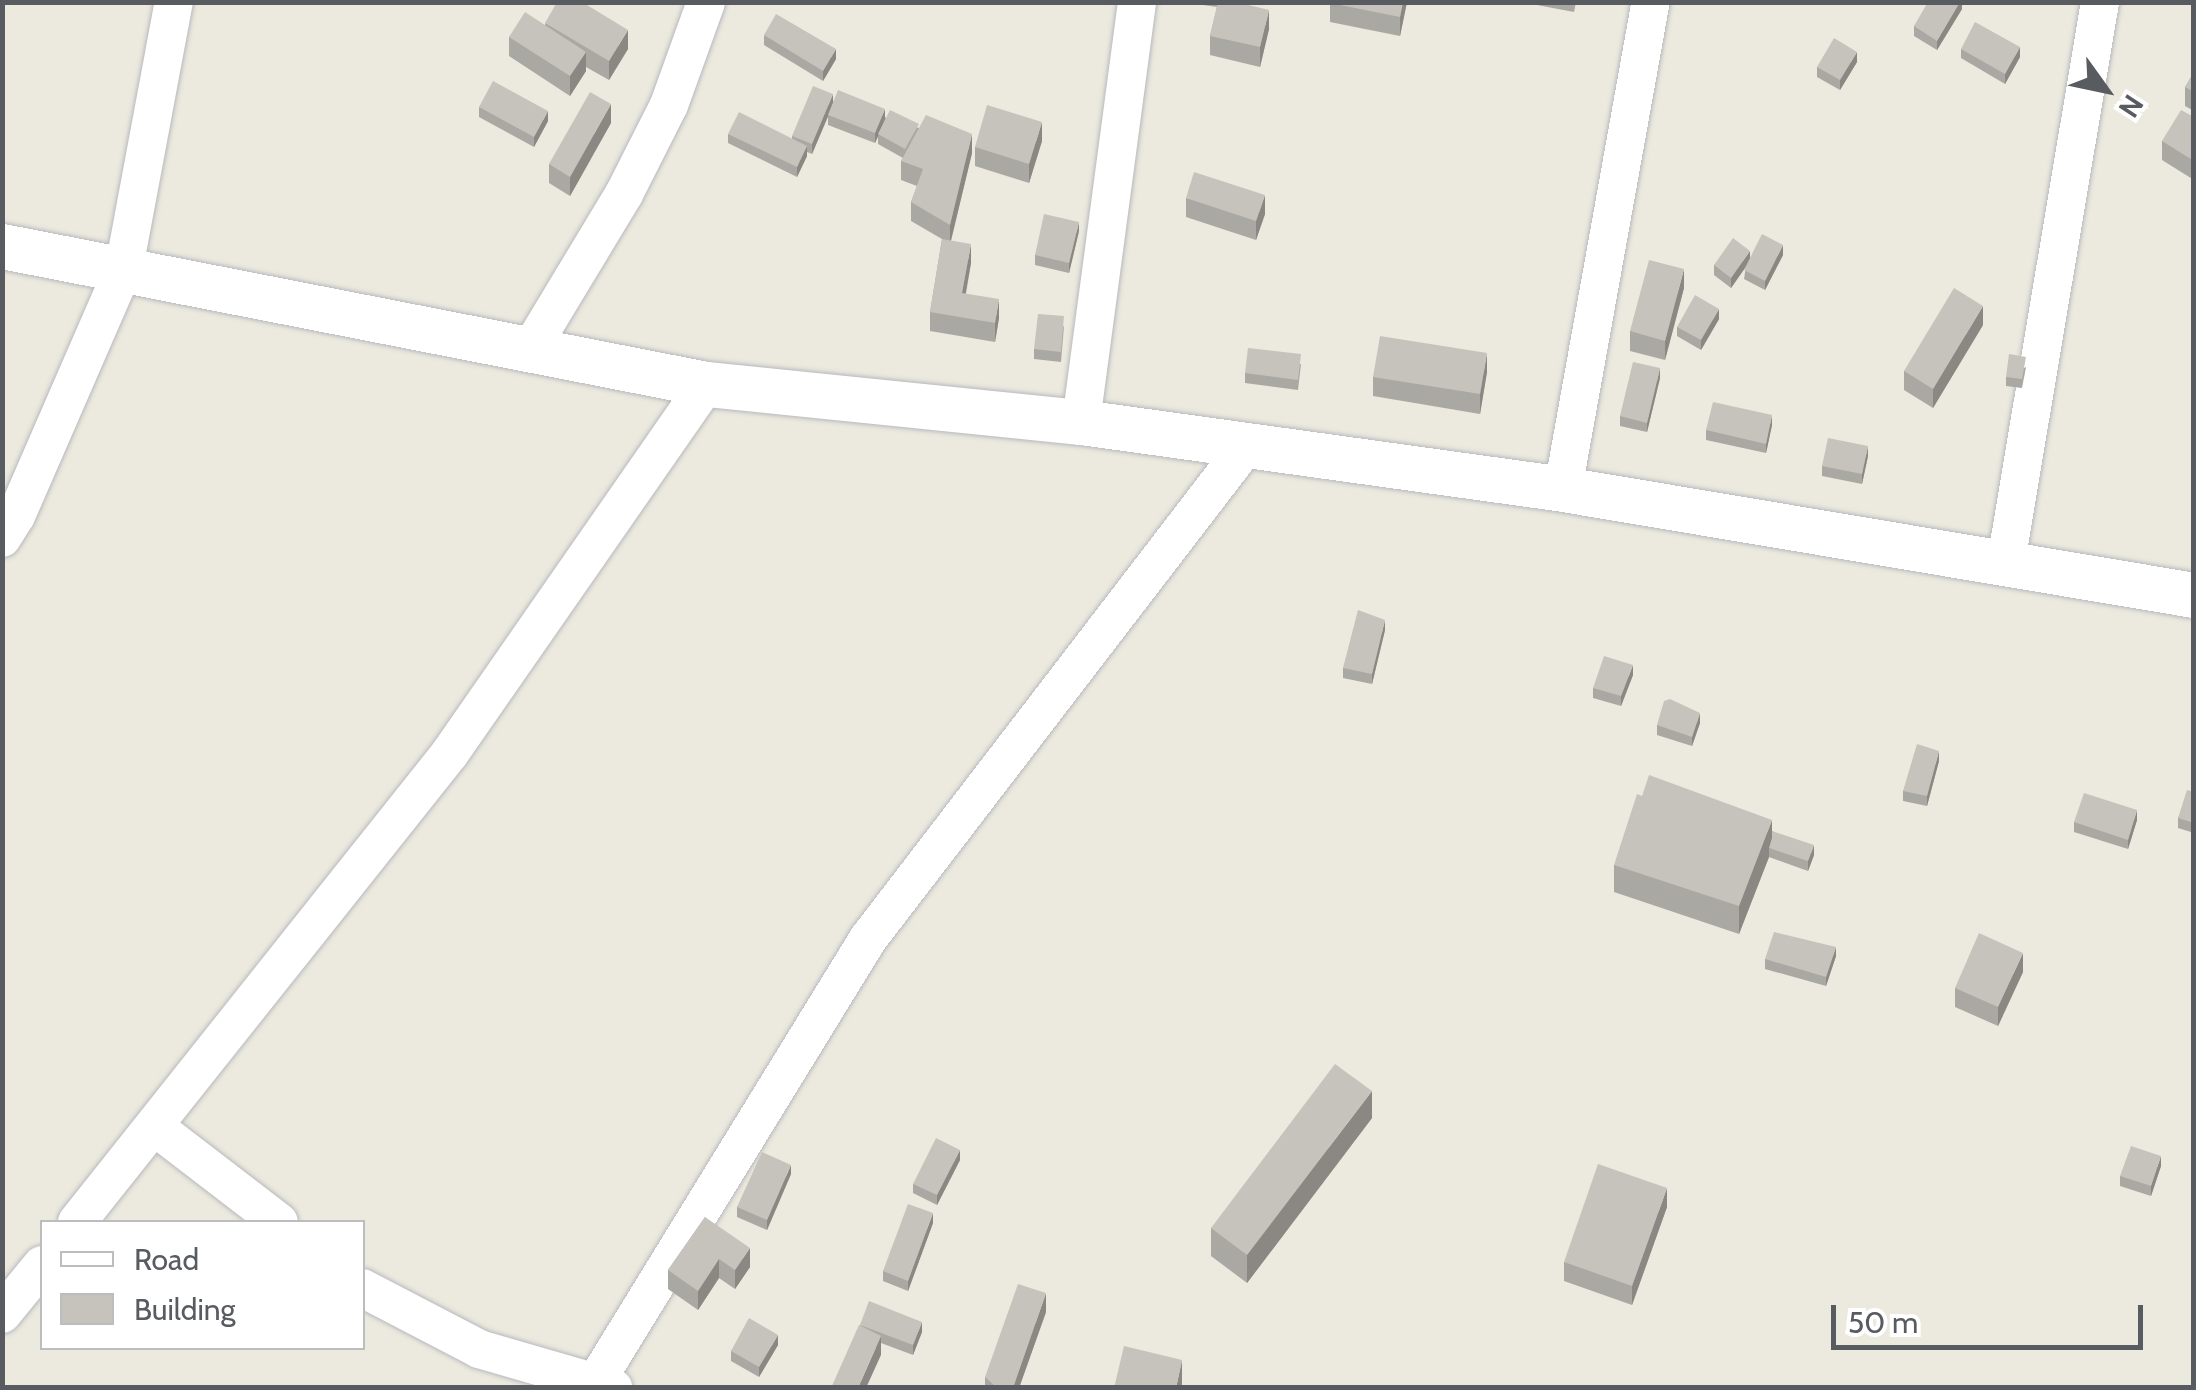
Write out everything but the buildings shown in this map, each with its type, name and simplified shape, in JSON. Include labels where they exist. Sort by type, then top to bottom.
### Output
[{"type":"street","points":[[2,538],[16,516],[124,268],[174,2]]},
{"type":"street","points":[[531,348],[624,194],[669,105],[706,2]]},
{"type":"street","points":[[1080,422],[1137,2]]},
{"type":"street","points":[[1563,489],[1651,2]]},
{"type":"street","points":[[2006,562],[2100,2]]},
{"type":"street","points":[[2,246],[706,384],[1080,422],[1563,489],[2194,595]]},
{"type":"street","points":[[79,1220],[450,753],[706,384]]},
{"type":"street","points":[[365,1290],[479,1349],[601,1385],[868,938],[1247,445]]},
{"type":"street","points":[[155,1126],[275,1220]]},
{"type":"street","points":[[2,1314],[40,1267]]}]
